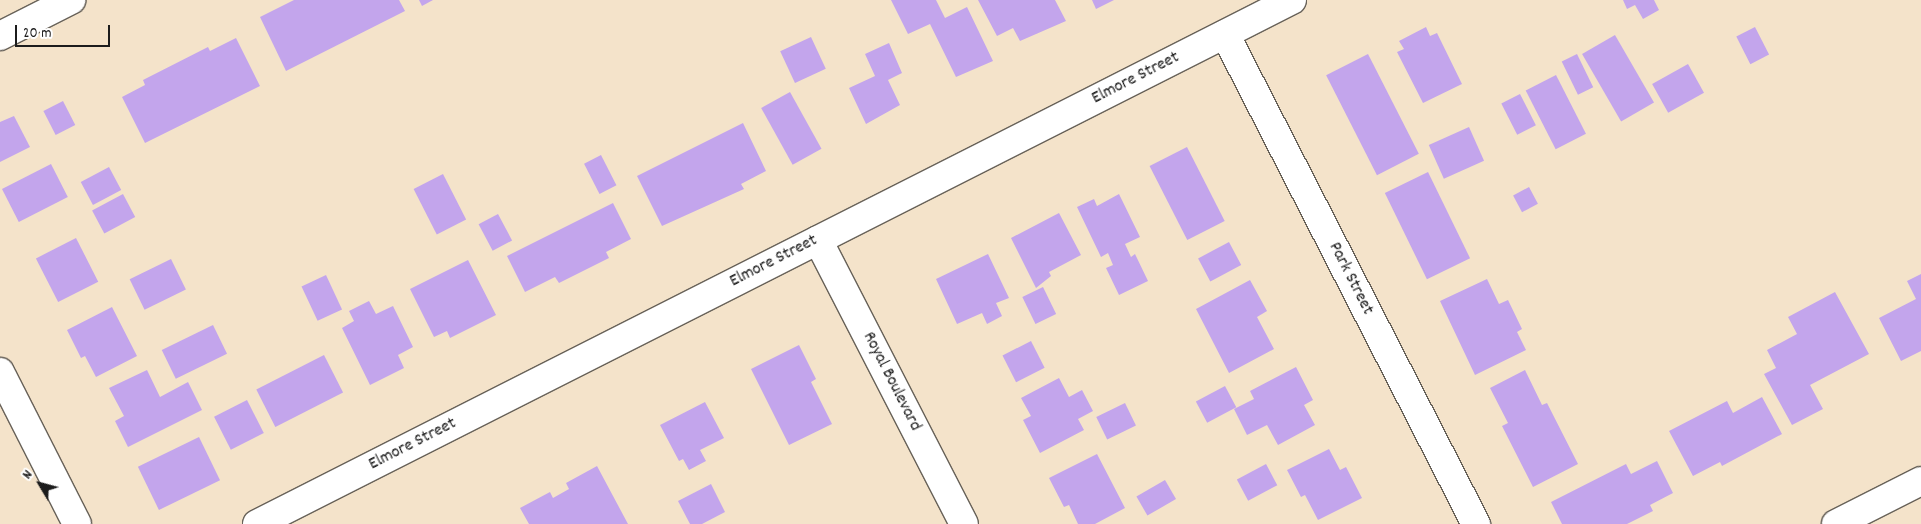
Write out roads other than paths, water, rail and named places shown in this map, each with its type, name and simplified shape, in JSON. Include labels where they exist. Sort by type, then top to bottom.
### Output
[{"type":"street","points":[[0,36],[71,0]]},
{"type":"street","name":"Elmore Street","points":[[257,524],[1292,0]]},
{"type":"street","name":"Park Street","points":[[1225,34],[1476,524]]},
{"type":"street","name":"Royal Boulevard","points":[[818,240],[964,524]]},
{"type":"street","points":[[0,372],[77,524]]},
{"type":"street","points":[[1836,524],[1921,481]]}]
